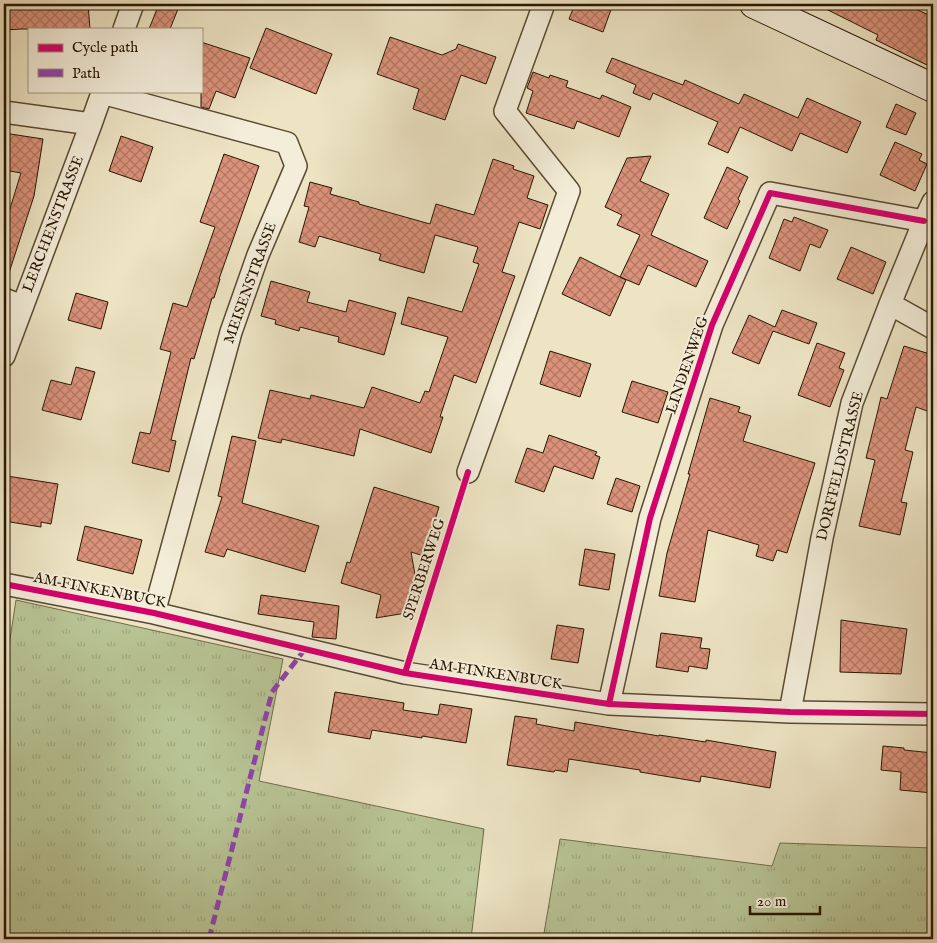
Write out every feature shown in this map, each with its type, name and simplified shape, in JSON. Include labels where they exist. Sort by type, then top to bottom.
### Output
[{"type":"main road","points":[[754,4],[933,88]]},
{"type":"street","points":[[124,28],[133,4]]},
{"type":"street","points":[[468,472],[569,191],[505,111],[544,4]]},
{"type":"street","name":"LERCHENSTRASSE","points":[[4,356],[13,302],[91,124],[102,92]]},
{"type":"street","name":"MEISENSTRASSE","points":[[102,92],[287,143],[296,166],[258,255],[231,332],[154,613]]},
{"type":"street","points":[[4,112],[91,124]]},
{"type":"street","name":"LINDENWEG","points":[[609,704],[650,518],[712,325],[770,193],[924,221]]},
{"type":"street","name":"DORFFELDSTRASSE","points":[[790,712],[822,538],[852,403],[890,304],[933,202]]},
{"type":"street","points":[[890,304],[933,328]]},
{"type":"street","name":"AM FINKENBUCK","points":[[4,584],[154,613],[404,673],[609,704],[790,712],[933,714]]},
{"type":"green space","points":[[16,600],[283,659],[259,781],[484,829],[471,939],[4,939],[4,678]]},
{"type":"green space","points":[[560,839],[772,866],[780,843],[933,848],[933,939],[543,939]]},
{"type":"building","points":[[4,4],[88,4],[90,28],[4,30]]},
{"type":"building","points":[[159,4],[180,4],[170,28],[149,28]]},
{"type":"building","points":[[575,4],[613,4],[603,32],[569,19]]},
{"type":"building","points":[[816,4],[905,4],[933,17],[933,68],[876,40],[878,35]]},
{"type":"building","points":[[266,28],[332,54],[316,94],[250,68]]},
{"type":"building","points":[[390,37],[442,55],[456,49],[458,44],[496,57],[486,84],[461,75],[445,120],[413,109],[419,89],[377,74]]},
{"type":"building","points":[[202,42],[250,58],[235,98],[216,91],[209,109],[201,107]]},
{"type":"building","points":[[612,58],[683,85],[685,80],[739,104],[744,94],[798,118],[807,98],[861,122],[847,153],[800,133],[792,151],[740,127],[728,153],[708,144],[718,122],[653,93],[650,100],[633,93],[636,85],[606,72]]},
{"type":"building","points":[[533,72],[549,78],[550,75],[568,81],[566,87],[600,99],[602,95],[631,107],[619,137],[577,121],[574,129],[526,113],[533,91],[527,88]]},
{"type":"building","points":[[896,104],[916,113],[906,135],[886,127]]},
{"type":"building","points":[[4,133],[43,139],[34,196],[7,279],[4,278],[4,228],[21,173],[4,170]]},
{"type":"building","points":[[121,136],[153,147],[141,182],[109,171]]},
{"type":"building","points":[[895,142],[922,154],[919,160],[927,164],[915,191],[880,175]]},
{"type":"building","points":[[224,154],[259,166],[214,298],[212,298],[194,359],[191,358],[171,440],[176,441],[169,472],[132,463],[140,432],[150,434],[171,352],[160,349],[173,303],[187,307],[215,227],[200,222]]},
{"type":"building","points":[[651,156],[640,181],[669,194],[651,235],[708,261],[696,287],[648,265],[639,285],[620,277],[640,235],[617,225],[622,215],[605,207],[627,158]]},
{"type":"building","points":[[493,159],[514,166],[513,169],[534,176],[527,198],[548,205],[540,229],[519,222],[502,272],[515,276],[476,383],[454,375],[440,417],[443,417],[431,453],[360,429],[354,456],[282,439],[281,443],[258,438],[270,390],[310,399],[311,395],[364,408],[372,387],[420,403],[425,391],[429,392],[448,337],[401,324],[408,297],[462,312],[479,264],[473,262],[478,247],[435,235],[424,273],[379,260],[381,254],[319,236],[315,247],[299,242],[309,207],[304,206],[310,182],[332,188],[330,194],[430,224],[436,204],[474,215]]},
{"type":"building","points":[[727,167],[748,177],[738,199],[740,201],[727,229],[704,218]]},
{"type":"building","points":[[794,217],[828,230],[820,248],[810,244],[800,271],[769,258],[784,219],[792,222]]},
{"type":"building","points":[[851,247],[886,262],[873,294],[837,279]]},
{"type":"building","points":[[580,257],[626,280],[610,316],[562,294]]},
{"type":"building","points":[[271,281],[310,292],[307,302],[346,312],[349,300],[396,313],[384,355],[338,342],[339,337],[300,327],[299,331],[275,324],[276,320],[261,316]]},
{"type":"building","points":[[76,293],[108,302],[101,329],[68,320]]},
{"type":"building","points":[[782,310],[817,323],[809,344],[773,331],[759,364],[732,353],[749,315],[775,327]]},
{"type":"building","points":[[817,343],[845,353],[839,368],[844,370],[830,407],[798,395]]},
{"type":"building","points":[[904,346],[933,355],[933,413],[916,407],[905,450],[913,452],[901,502],[907,503],[900,535],[859,526],[875,460],[866,458],[881,397],[887,399]]},
{"type":"building","points":[[550,351],[591,364],[580,397],[540,384]]},
{"type":"building","points":[[76,367],[95,372],[81,420],[42,410],[51,380],[71,385]]},
{"type":"building","points":[[632,381],[668,392],[658,423],[622,412]]},
{"type":"building","points":[[710,398],[740,407],[738,412],[751,416],[743,441],[815,463],[787,553],[777,550],[773,561],[756,556],[759,545],[708,530],[695,602],[659,596],[667,553]]},
{"type":"building","points":[[549,435],[597,452],[595,455],[600,457],[593,479],[554,466],[544,492],[515,482],[527,448],[543,453]]},
{"type":"building","points":[[232,436],[256,441],[242,503],[319,526],[305,572],[227,549],[224,557],[205,552],[222,497],[218,496]]},
{"type":"building","points":[[7,476],[58,484],[51,524],[41,522],[41,527],[4,521]]},
{"type":"building","points":[[616,478],[640,486],[632,512],[607,504]]},
{"type":"building","points":[[374,487],[439,507],[424,556],[411,552],[418,592],[409,593],[412,612],[376,618],[381,595],[341,583],[347,562],[350,563]]},
{"type":"building","points":[[85,526],[142,540],[133,574],[77,560]]},
{"type":"building","points":[[585,549],[615,554],[609,590],[579,585]]},
{"type":"building","points":[[261,595],[339,606],[336,639],[312,637],[314,622],[258,614]]},
{"type":"building","points":[[841,620],[907,629],[901,674],[840,672]]},
{"type":"building","points":[[557,625],[584,629],[578,663],[551,659]]},
{"type":"building","points":[[661,633],[702,638],[700,648],[710,649],[707,669],[689,666],[688,672],[656,667]]},
{"type":"building","points":[[335,692],[404,703],[403,710],[438,715],[440,704],[472,709],[466,743],[372,730],[370,739],[328,732]]},
{"type":"building","points":[[515,716],[537,719],[536,724],[574,731],[575,722],[659,736],[706,742],[706,740],[776,752],[770,788],[701,776],[700,782],[569,759],[567,772],[555,770],[554,772],[507,765]]},
{"type":"building","points":[[883,746],[933,753],[933,793],[900,790],[901,772],[881,770]]},
{"type":"marked path","points":[[209,939],[272,692],[305,649]]},
{"type":"cycle path","points":[[609,704],[650,518],[712,325],[770,193],[924,221]]},
{"type":"cycle path","name":"SPERBERWEG","points":[[405,673],[468,472]]},
{"type":"cycle path","points":[[4,584],[154,613],[405,673],[609,704],[790,712],[933,714]]}]
